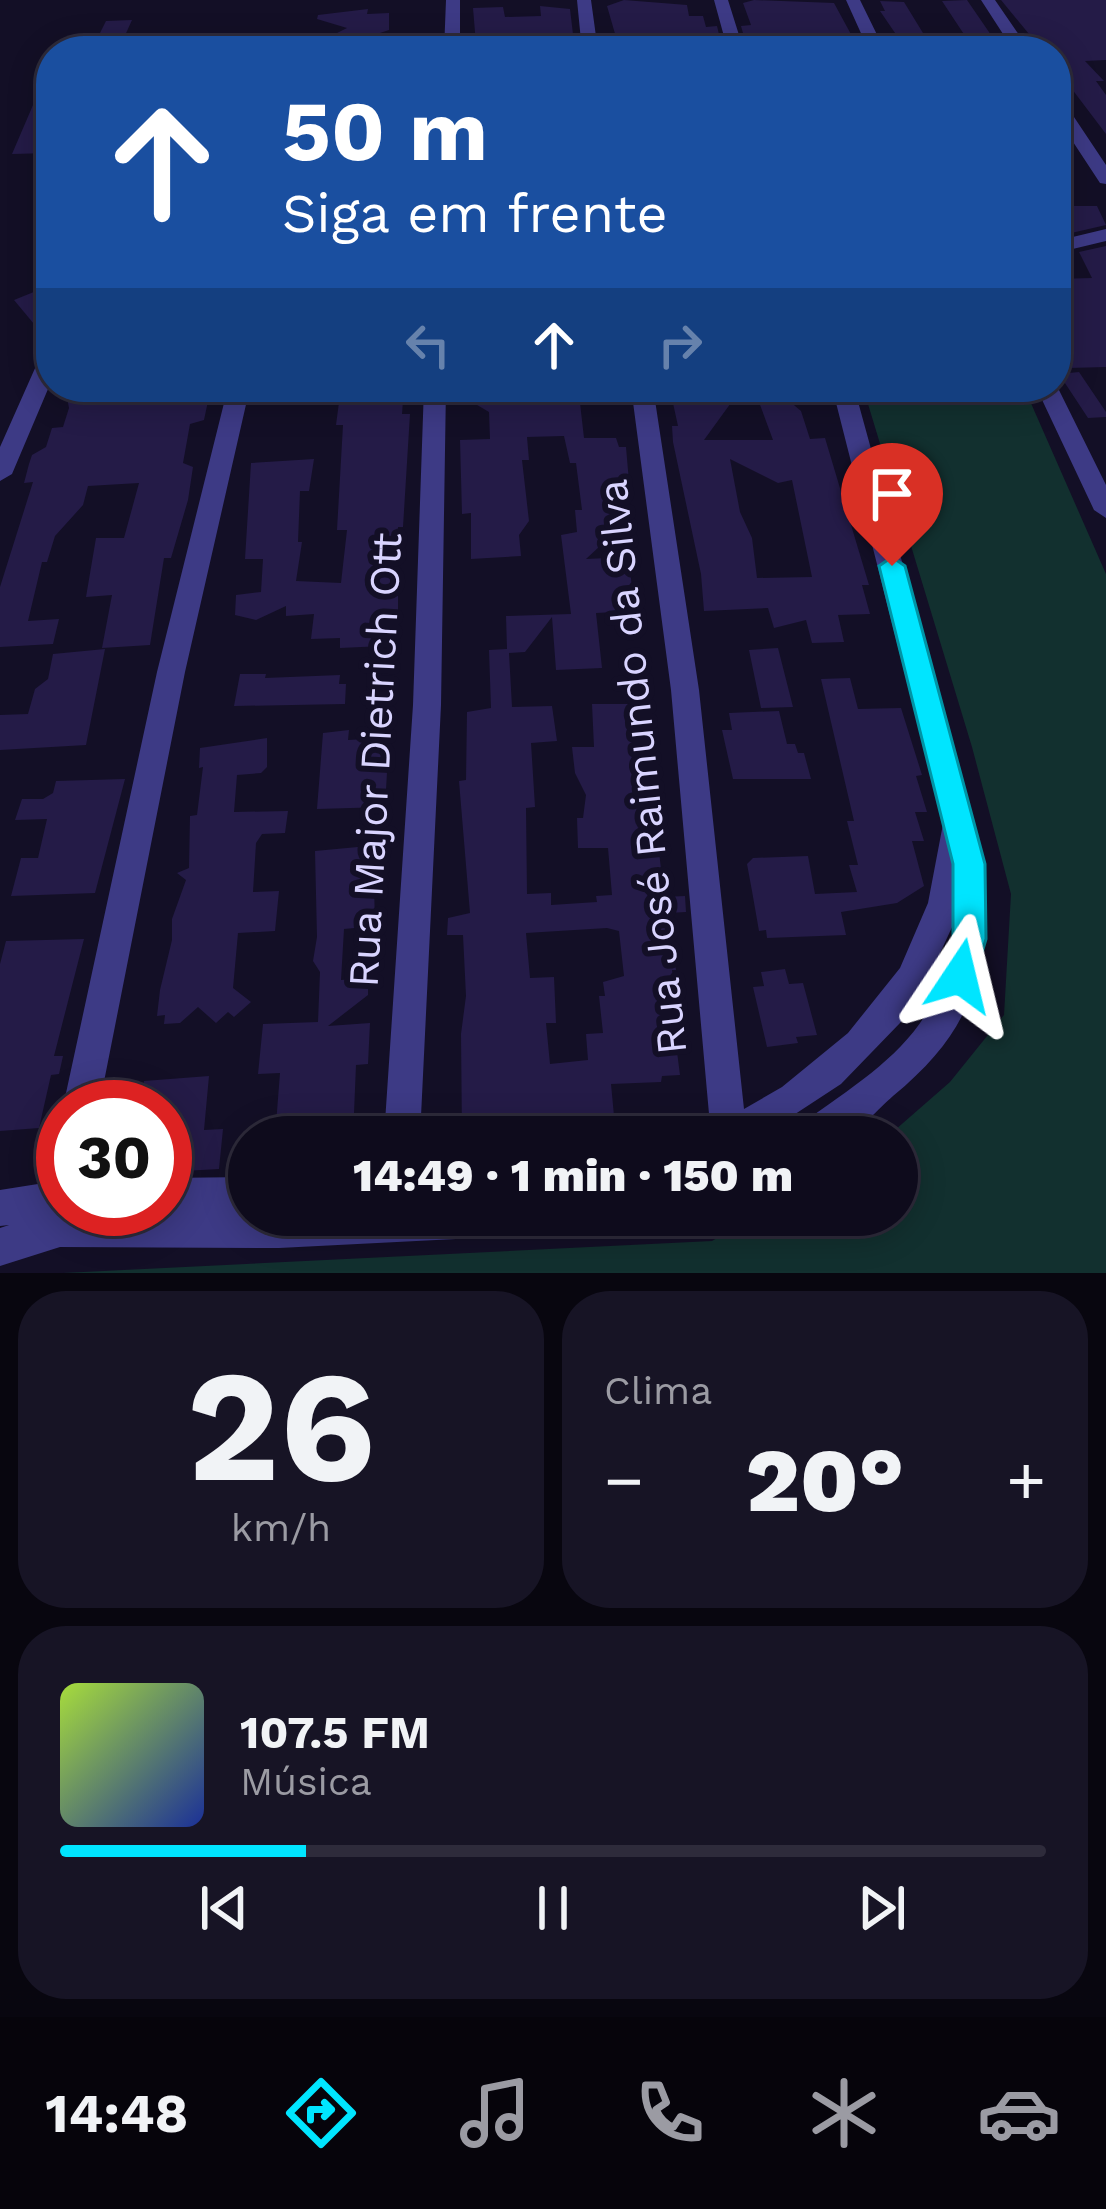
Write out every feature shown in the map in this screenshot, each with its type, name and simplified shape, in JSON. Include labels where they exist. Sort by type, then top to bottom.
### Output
[{"type":"street","points":[[452,36],[453,0]]},
{"type":"street","points":[[584,0],[588,36]]},
{"type":"street","points":[[721,0],[732,36]]},
{"type":"street","points":[[853,0],[870,36]]},
{"type":"street","points":[[988,0],[1012,36]]},
{"type":"street","points":[[1071,126],[1106,179]]},
{"type":"street","points":[[1071,243],[1106,235]]},
{"type":"street","points":[[0,474],[36,392]]},
{"type":"street","points":[[86,1080],[171,672],[234,402]]},
{"type":"street","name":"Rua Major Dietrich Ott","points":[[403,1116],[427,705],[435,402]]},
{"type":"street","name":"Rua José Raimundo da Silva","points":[[644,402],[685,690],[724,1116]]},
{"type":"street","points":[[843,1116],[874,1094],[949,1013],[970,939],[969,864],[847,402]]},
{"type":"street","points":[[1054,402],[1106,510]]},
{"type":"street","points":[[765,1116],[847,1058],[910,984],[944,904],[957,819]]},
{"type":"street","points":[[192,1196],[228,1195]]},
{"type":"street","points":[[0,1208],[36,1206]]},
{"type":"street","points":[[192,1210],[228,1212]]},
{"type":"street","points":[[0,1247],[36,1222]]},
{"type":"green space","points":[[1030,402],[1106,574],[1106,1273],[63,1273],[712,1241],[720,1236],[918,1236],[918,1116],[911,1116],[950,1082],[1004,1015],[1011,894],[972,747],[868,404]]},
{"type":"building","points":[[624,0],[687,5],[689,16],[703,16],[706,27],[717,26],[719,36],[616,36],[607,6]]},
{"type":"building","points":[[967,0],[992,36],[965,36],[942,1]]},
{"type":"building","points":[[1001,0],[1106,0],[1106,60],[1085,61],[1104,81],[1096,81],[1106,95],[1106,134],[1071,88],[1071,36],[1031,36]]},
{"type":"building","points":[[880,1],[904,2],[925,36],[897,36],[880,11],[885,11]]},
{"type":"building","points":[[743,3],[834,3],[852,36],[744,36],[741,26],[751,25]]},
{"type":"building","points":[[540,6],[570,9],[573,36],[475,36],[473,8],[503,7],[505,17],[541,16]]},
{"type":"building","points":[[368,9],[367,14],[389,13],[389,30],[335,34],[347,28],[317,19],[318,15]]},
{"type":"building","points":[[132,20],[125,36],[98,36],[106,21]]},
{"type":"building","points":[[36,98],[36,153],[12,154]]},
{"type":"building","points":[[1071,203],[1097,206],[1106,225],[1071,233]]},
{"type":"building","points":[[1106,246],[1106,367],[1071,368],[1071,279],[1092,278],[1079,252]]},
{"type":"building","points":[[36,291],[36,326],[14,300]]},
{"type":"building","points":[[1079,372],[1106,417],[1088,418],[1071,392],[1071,373]]},
{"type":"building","points":[[68,402],[208,402],[204,420],[190,424],[183,463],[193,467],[188,500],[171,558],[164,558],[150,645],[102,648],[112,595],[86,597],[96,538],[124,538],[139,483],[88,486],[83,505],[55,536],[47,562],[42,562],[28,621],[59,619],[53,644],[0,647],[0,587],[33,482],[24,483],[32,455],[46,447],[52,428],[63,427]]},
{"type":"building","points":[[339,402],[403,402],[402,414],[410,414],[403,527],[398,527],[398,640],[383,640],[383,646],[340,648],[340,638],[311,639],[314,614],[286,616],[286,606],[256,620],[235,615],[236,595],[261,592],[263,559],[245,559],[251,463],[314,459],[309,491],[300,491],[298,542],[302,542],[296,581],[341,583],[347,530],[337,530],[343,425],[336,425]]},
{"type":"building","points":[[472,402],[580,402],[584,438],[616,438],[619,447],[626,447],[629,482],[621,481],[626,522],[586,559],[629,557],[634,611],[596,613],[602,668],[556,670],[552,617],[525,652],[509,653],[512,707],[552,706],[557,741],[531,743],[535,807],[526,808],[527,894],[551,893],[551,905],[597,902],[596,896],[612,895],[608,848],[578,848],[577,818],[583,818],[586,795],[575,773],[572,747],[594,747],[592,704],[632,704],[633,715],[642,715],[644,736],[632,736],[638,784],[652,783],[655,811],[641,811],[645,851],[659,851],[664,897],[685,896],[686,912],[668,913],[676,970],[672,970],[679,1020],[673,1021],[680,1075],[662,1076],[661,1082],[611,1084],[614,1116],[462,1116],[463,935],[447,935],[448,918],[470,913],[459,781],[466,780],[467,712],[491,708],[489,650],[507,649],[506,616],[571,614],[561,535],[577,532],[575,510],[582,510],[576,463],[570,463],[564,436],[527,437],[529,460],[522,460],[529,521],[519,535],[521,556],[471,559],[471,513],[462,514],[460,440],[490,439],[489,412]],"holes":[[[619,931],[624,976],[603,982],[605,996],[599,996],[603,1033],[586,1034],[588,1060],[550,1064],[546,1023],[556,1023],[554,977],[530,978],[526,933]]]},
{"type":"building","points":[[673,402],[732,402],[704,440],[773,440],[759,402],[790,402],[801,411],[810,439],[825,438],[869,585],[862,585],[870,614],[838,615],[844,642],[812,643],[806,620],[774,628],[768,608],[704,611],[701,574],[673,442],[672,426],[678,426]],"holes":[[[730,459],[778,483],[792,480],[812,577],[757,578],[752,538],[740,512]]]},
{"type":"building","points":[[778,648],[793,707],[761,708],[749,650]]},
{"type":"building","points":[[105,649],[86,745],[0,750],[0,715],[28,714],[35,689],[48,679],[53,654]]},
{"type":"building","points":[[240,674],[266,674],[265,678],[340,675],[339,684],[346,684],[345,704],[234,706]]},
{"type":"building","points":[[850,678],[858,709],[901,708],[922,775],[916,776],[927,812],[915,812],[924,841],[912,841],[924,886],[897,903],[841,912],[846,935],[767,938],[766,930],[759,931],[747,864],[753,858],[808,856],[815,894],[857,892],[849,865],[858,865],[847,821],[854,821],[821,679]]},
{"type":"building","points":[[779,711],[787,744],[795,744],[798,753],[804,753],[811,779],[733,779],[722,730],[732,730],[729,713]]},
{"type":"building","points":[[349,730],[348,740],[389,738],[385,807],[317,809],[323,733]]},
{"type":"building","points":[[267,738],[267,767],[261,773],[237,775],[234,812],[288,811],[285,833],[262,834],[256,843],[253,892],[279,891],[275,931],[238,933],[233,988],[251,1002],[234,1017],[228,1012],[216,1023],[198,1007],[180,1023],[164,1024],[165,1015],[157,1016],[160,990],[172,919],[186,880],[177,873],[189,868],[190,816],[197,815],[203,767],[199,768],[200,748]]},
{"type":"building","points":[[125,779],[95,893],[11,896],[21,858],[38,858],[47,819],[15,820],[22,799],[43,799],[53,793],[56,781]]},
{"type":"building","points":[[379,845],[375,926],[344,929],[341,980],[368,978],[368,995],[328,1026],[370,1023],[368,1064],[356,1065],[354,1116],[277,1116],[280,1073],[258,1074],[263,1024],[318,1022],[320,972],[313,961],[315,851]]},
{"type":"building","points":[[84,939],[54,1056],[63,1056],[59,1074],[36,1080],[36,1128],[0,1131],[0,964],[6,941]]},
{"type":"building","points":[[785,969],[789,984],[803,983],[817,1035],[767,1047],[753,987],[764,986],[761,972]]},
{"type":"building","points":[[209,1076],[204,1130],[223,1129],[219,1169],[192,1170],[192,1080],[157,1080]]},
{"type":"route","points":[[892,566],[969,864],[970,939],[960,976]]}]
